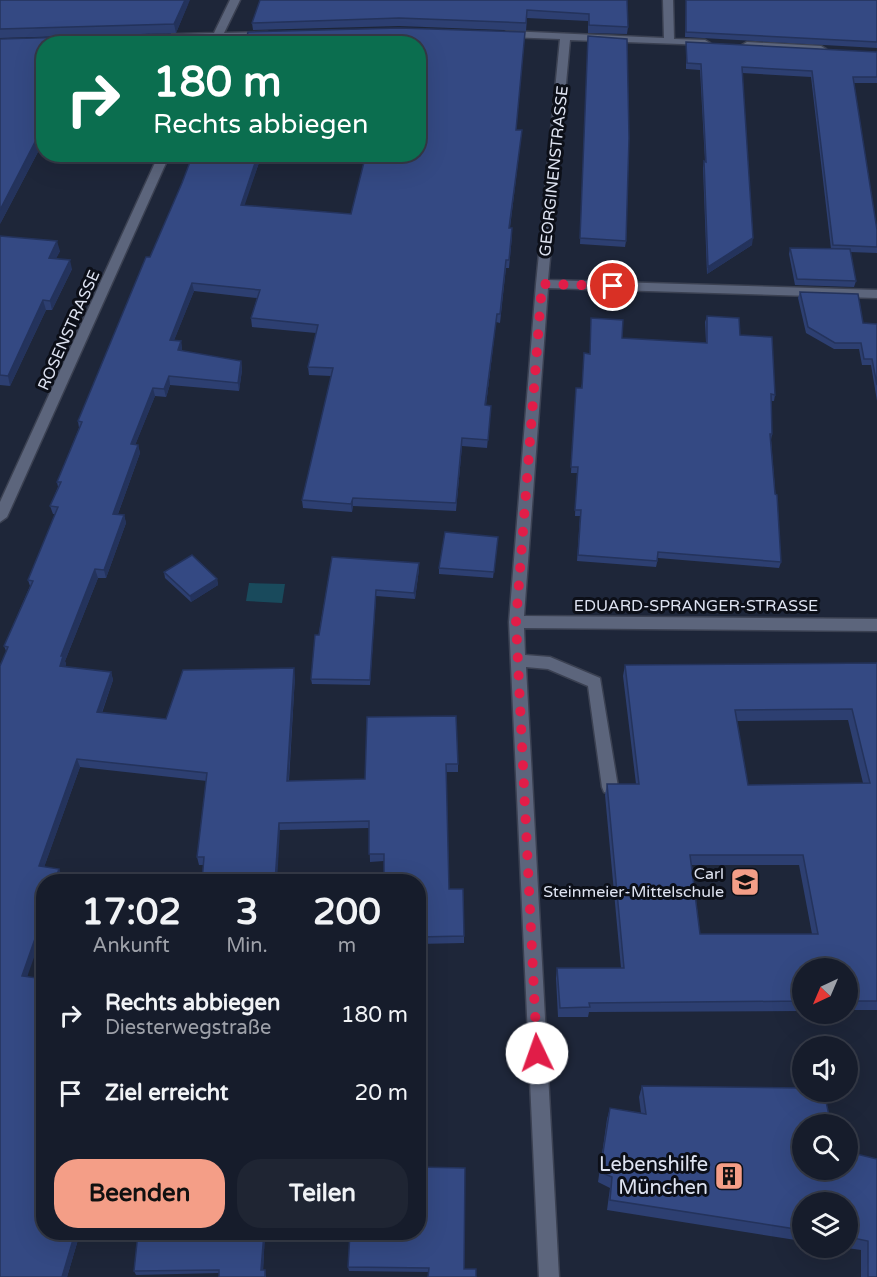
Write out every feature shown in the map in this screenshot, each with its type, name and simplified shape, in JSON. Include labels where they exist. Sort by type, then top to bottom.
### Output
[{"type":"street","points":[[218,36],[235,0]]},
{"type":"street","points":[[668,0],[669,41]]},
{"type":"street","points":[[498,34],[716,44]]},
{"type":"street","points":[[262,36],[274,35]]},
{"type":"street","name":"GEORGINENSTRASSE","points":[[549,1277],[516,622],[542,284],[565,36]]},
{"type":"street","points":[[740,45],[832,50]]},
{"type":"street","name":"ROSENSTRASSE","points":[[0,517],[161,162]]},
{"type":"street","points":[[542,284],[877,294]]},
{"type":"street","name":"EDUARD-SPRANGER-STRASSE","points":[[516,622],[877,625]]},
{"type":"street","points":[[518,660],[550,663],[595,682],[610,787]]},
{"type":"water","points":[[249,583],[285,584],[282,603],[246,601]]},
{"type":"building","points":[[0,0],[185,0],[174,24],[0,29]]},
{"type":"building","points":[[260,0],[627,0],[628,27],[589,25],[589,14],[527,10],[526,23],[399,18],[252,23]]},
{"type":"building","points":[[686,0],[877,0],[877,42],[686,32]]},
{"type":"building","points":[[399,28],[525,32],[516,130],[522,130],[509,228],[512,228],[509,260],[506,260],[500,314],[497,314],[485,405],[491,406],[488,440],[462,438],[456,503],[353,498],[351,504],[302,500],[333,368],[308,367],[318,325],[251,318],[260,290],[192,283],[170,340],[181,341],[178,350],[241,361],[238,383],[169,376],[164,389],[153,388],[131,444],[138,445],[113,514],[124,515],[104,570],[95,569],[61,656],[63,656],[60,666],[111,672],[97,712],[166,719],[183,670],[294,668],[287,781],[365,779],[367,717],[456,716],[458,764],[446,764],[449,889],[463,889],[464,936],[426,937],[426,874],[384,874],[384,854],[369,854],[369,821],[279,823],[276,874],[203,874],[204,857],[197,857],[207,773],[77,759],[39,866],[59,869],[57,874],[36,874],[36,936],[22,976],[36,978],[36,1240],[73,1240],[62,1277],[0,1277],[0,666],[8,647],[4,646],[33,581],[28,580],[58,507],[50,506],[61,482],[57,482],[82,422],[78,421],[146,257],[150,257],[190,162],[255,162],[241,205],[351,214],[364,162],[426,162],[426,36],[247,36],[248,32]]},
{"type":"building","points":[[170,34],[169,36],[102,36]]},
{"type":"building","points":[[588,36],[627,39],[629,138],[626,241],[580,238]]},
{"type":"building","points":[[36,38],[36,140],[0,210],[0,39]]},
{"type":"building","points":[[686,42],[877,52],[877,77],[853,77],[877,230],[877,247],[833,245],[812,71],[742,67],[753,238],[708,267],[701,64],[687,63]]},
{"type":"building","points":[[0,236],[57,241],[49,258],[70,260],[50,301],[43,300],[8,376],[0,375]]},
{"type":"building","points":[[790,248],[850,249],[856,281],[797,279]]},
{"type":"building","points":[[800,292],[858,294],[863,323],[877,324],[877,385],[872,359],[864,359],[861,343],[835,343],[808,327]]},
{"type":"building","points":[[707,316],[739,318],[740,335],[772,337],[775,395],[771,394],[772,434],[770,434],[781,562],[658,552],[657,561],[578,555],[581,510],[575,510],[578,467],[571,467],[576,388],[582,388],[584,353],[590,354],[591,318],[623,320],[622,338],[707,343]]},
{"type":"building","points":[[445,532],[498,537],[494,572],[439,568]]},
{"type":"building","points":[[192,555],[217,579],[190,596],[164,572]]},
{"type":"building","points":[[332,557],[419,563],[414,593],[376,590],[370,680],[311,679],[315,635],[319,635]]},
{"type":"building","points":[[877,663],[877,1001],[858,1001],[858,958],[792,958],[792,1001],[589,1003],[590,1007],[560,1008],[557,968],[624,968],[607,784],[639,784],[625,665]],"holes":[[[852,709],[870,783],[748,785],[735,710]],[[690,855],[803,855],[818,934],[700,934]]]},
{"type":"building","name":"Lebenshilfe München","points":[[642,1086],[792,1088],[792,1102],[826,1102],[829,1114],[792,1114],[792,1180],[858,1180],[858,1154],[877,1159],[877,1277],[868,1277],[868,1241],[858,1239],[858,1192],[792,1192],[792,1228],[610,1200],[612,1177],[600,1172],[610,1108],[646,1114]]},
{"type":"building","points":[[426,1167],[465,1168],[464,1269],[476,1269],[476,1277],[428,1277],[429,1268],[348,1267],[350,1240],[426,1240]]},
{"type":"building","points":[[137,1240],[263,1240],[261,1270],[265,1270],[265,1277],[219,1277],[219,1270],[134,1271]]},
{"type":"place","name":"Carl Steinmeier-Mittelschule","points":[[745,882]]},
{"type":"place","name":"Lebenshilfe München","points":[[729,1176]]},
{"type":"route","points":[[537,1053],[516,622],[542,284],[613,286]]}]
